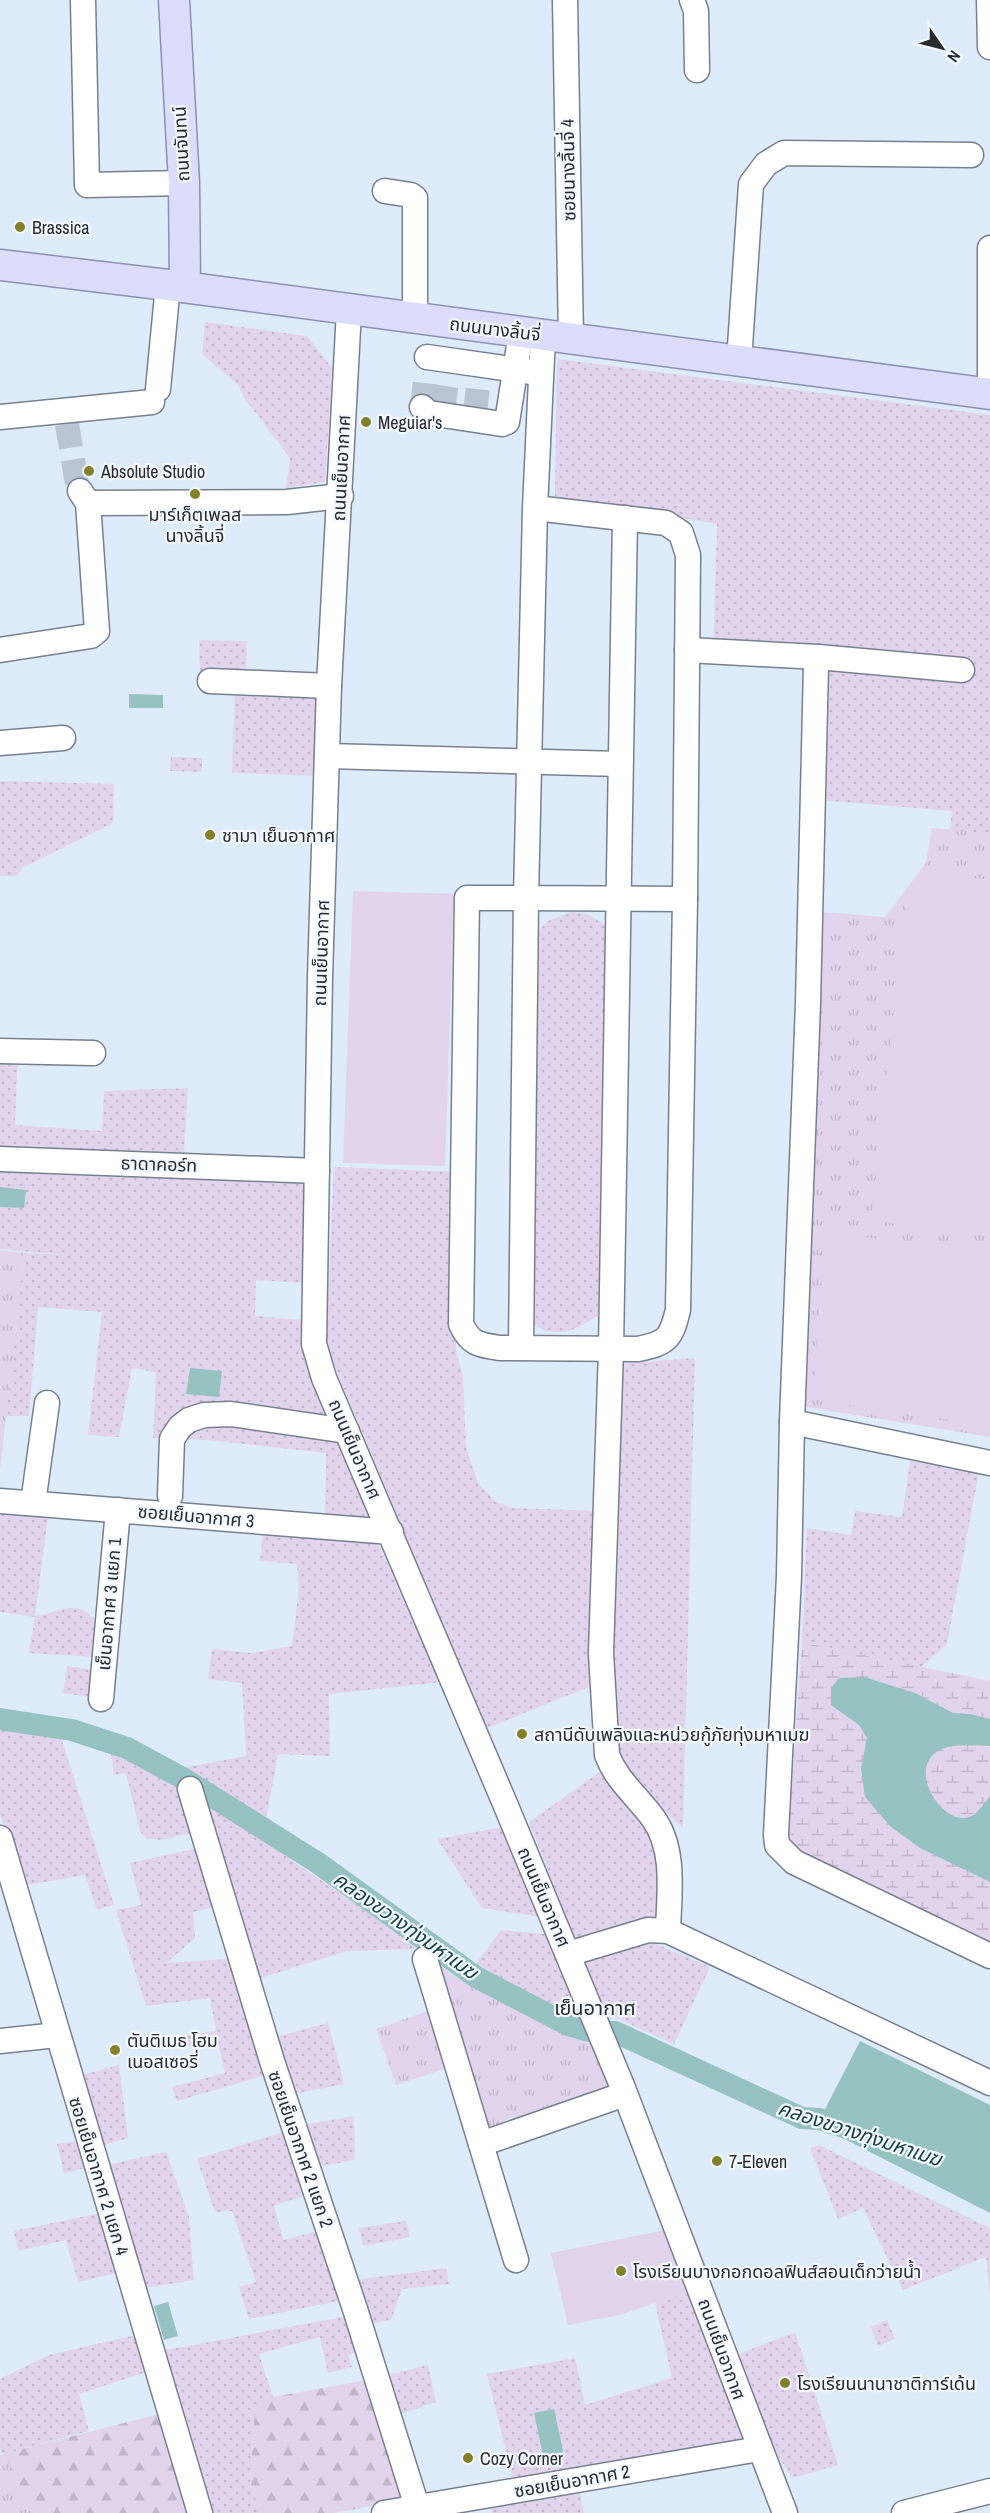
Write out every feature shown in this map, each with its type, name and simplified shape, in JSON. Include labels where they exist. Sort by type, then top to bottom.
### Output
[{"type":"main road","name":"ถนนจันทน์","points":[[174,0],[184,183],[176,286]]},
{"type":"main road","name":"ถนนนางลิ้นจี่","points":[[0,265],[176,286],[739,361],[990,391]]},
{"type":"street","points":[[83,0],[87,185],[184,183]]},
{"type":"street","name":"ซอยนางลิ้นจี่ 4","points":[[545,336],[565,0]]},
{"type":"street","points":[[692,0],[696,11],[698,70]]},
{"type":"street","points":[[989,0],[990,46]]},
{"type":"street","points":[[739,361],[751,184],[766,164],[784,153],[971,155]]},
{"type":"street","points":[[385,191],[411,195],[415,198],[423,320],[438,366],[479,371],[517,369],[541,373]]},
{"type":"street","points":[[990,248],[990,391]]},
{"type":"street","points":[[0,417],[65,418],[155,395],[176,286]]},
{"type":"street","name":"ถนนเย็นอากาศ","points":[[349,310],[329,686],[312,1316],[314,1344],[324,1378],[391,1532],[625,2094],[785,2513]]},
{"type":"street","points":[[436,410],[502,423],[507,422],[517,369],[545,336]]},
{"type":"street","points":[[521,1348],[526,898],[535,508],[541,373],[545,336]]},
{"type":"street","points":[[0,650],[91,636],[97,631],[83,496],[288,502],[340,496]]},
{"type":"street","points":[[535,508],[666,523],[681,533],[688,555],[685,899],[678,1310],[674,1328],[668,1339],[658,1345],[638,1349],[483,1346],[467,1338],[461,1324],[468,898],[685,899]]},
{"type":"street","points":[[625,518],[611,1349],[601,1653],[607,1755],[613,1770],[653,1817],[663,1833],[669,1879],[668,1931]]},
{"type":"street","points":[[687,650],[818,657],[962,670]]},
{"type":"street","points":[[818,657],[792,1422],[789,1576],[777,1845],[794,1863],[990,1956]]},
{"type":"street","points":[[210,681],[329,686]]},
{"type":"street","points":[[0,743],[63,738]]},
{"type":"street","points":[[327,756],[620,764]]},
{"type":"street","points":[[0,1052],[93,1053]]},
{"type":"street","name":"ธาดาคอร์ท","points":[[0,1158],[317,1171]]},
{"type":"street","points":[[33,1503],[47,1403]]},
{"type":"street","points":[[170,1496],[172,1439],[180,1427],[189,1420],[204,1415],[231,1414],[347,1431]]},
{"type":"street","points":[[792,1422],[990,1463]]},
{"type":"street","name":"ซอยเย็นอากาศ 3","points":[[0,1502],[391,1532]]},
{"type":"street","name":"เย็นอากาศ 3 แยก 1","points":[[101,1699],[118,1510]]},
{"type":"street","name":"ซอยเย็นอากาศ 2 แยก 2","points":[[190,1789],[272,2061],[352,2302],[417,2510]]},
{"type":"street","name":"ซอยเย็นอากาศ 2 แยก 4","points":[[0,1838],[200,2513]]},
{"type":"street","points":[[568,1954],[648,1930],[668,1931],[990,2083]]},
{"type":"street","points":[[425,1959],[516,2260]]},
{"type":"street","points":[[0,2040],[57,2035]]},
{"type":"street","points":[[481,2144],[625,2094]]},
{"type":"street","name":"ซอยเย็นอากาศ 2","points":[[384,2513],[417,2510],[759,2449]]},
{"type":"street","points":[[904,2513],[990,2491]]},
{"type":"green space","points":[[205,322],[307,336],[332,368],[325,482],[286,488],[290,458],[244,397],[238,385],[202,354]]},
{"type":"green space","points":[[557,359],[990,415],[990,834],[950,829],[952,811],[818,800],[824,671],[713,661],[717,524],[555,496]]},
{"type":"green space","points":[[199,640],[247,641],[246,673],[200,672]]},
{"type":"green space","points":[[235,686],[318,688],[317,776],[232,773]]},
{"type":"green space","points":[[171,757],[202,758],[202,772],[170,771]]},
{"type":"green space","points":[[0,781],[114,784],[113,823],[22,868],[17,876],[0,876]]},
{"type":"green space","points":[[932,828],[990,832],[990,1437],[806,1407],[823,912],[885,917],[926,863]]},
{"type":"green space","points":[[925,871],[990,880],[990,1236],[871,1221],[906,896]]},
{"type":"green space","points":[[353,891],[454,894],[445,1166],[343,1163]]},
{"type":"green space","points":[[571,912],[583,913],[592,917],[610,930],[605,1310],[587,1323],[569,1331],[559,1332],[540,1328],[530,1322],[535,934],[548,921]]},
{"type":"green space","points":[[0,1056],[18,1057],[15,1125],[102,1131],[104,1091],[188,1088],[184,1151],[196,1177],[306,1178],[305,1283],[256,1280],[255,1316],[304,1320],[378,1519],[325,1515],[326,1453],[208,1440],[153,1438],[156,1372],[132,1368],[119,1437],[88,1435],[102,1312],[38,1307],[29,1416],[6,1416],[25,1253],[65,1255],[0,1249]]},
{"type":"green space","points":[[334,1167],[457,1172],[456,1351],[463,1376],[466,1448],[479,1485],[495,1501],[512,1508],[599,1511],[596,1684],[487,1728],[326,1346]]},
{"type":"green space","points":[[825,1232],[990,1253],[990,1426],[813,1399]]},
{"type":"green space","points":[[0,1250],[25,1253],[0,1470]]},
{"type":"green space","points":[[695,1358],[683,1828],[619,1771],[608,1751],[618,1364]]},
{"type":"green space","points":[[910,1461],[979,1471],[947,1644],[921,1667],[802,1642],[807,1528],[851,1535],[855,1511],[902,1517]]},
{"type":"green space","points":[[0,1513],[48,1517],[35,1616],[71,1608],[78,1608],[85,1612],[101,1628],[95,1657],[29,1653],[35,1617],[0,1612]]},
{"type":"green space","points":[[263,1531],[371,1542],[380,1547],[415,1627],[443,1682],[329,1694],[330,1756],[278,1754],[266,1818],[182,1768],[246,1756],[242,1683],[208,1679],[212,1649],[251,1653],[292,1646],[299,1588],[297,1564],[260,1561]]},
{"type":"green space","points":[[802,1642],[990,1681],[990,1945],[803,1858],[788,1837]]},
{"type":"green space","points":[[67,1666],[94,1670],[90,1697],[63,1693]]},
{"type":"green space","points":[[0,1730],[60,1734],[114,1905],[97,1910],[85,1875],[22,1886],[0,1814]]},
{"type":"green space","points":[[110,1746],[138,1759],[175,1783],[190,1833],[162,1840],[144,1836],[140,1831],[126,1773],[114,1775]]},
{"type":"green space","points":[[604,1769],[653,1831],[659,1851],[661,1916],[654,1943],[710,1967],[674,2044],[603,2012],[529,1822]]},
{"type":"green space","points":[[202,1799],[412,1942],[415,1949],[348,1951],[257,1979]]},
{"type":"green space","points":[[509,1826],[548,1918],[482,1908],[437,1839]]},
{"type":"green space","points":[[194,1849],[213,1907],[193,1912],[195,1938],[166,1963],[230,1959],[266,2075],[177,2101],[172,2087],[225,2073],[218,2042],[182,2048],[180,2036],[216,2031],[210,1998],[146,2006],[116,1910],[141,1905],[130,1863]]},
{"type":"green space","points":[[501,1930],[555,1935],[592,2026],[571,2023],[472,1969]]},
{"type":"green space","points":[[437,1962],[451,1974],[599,2048],[610,2083],[606,2091],[517,2122],[512,2116],[504,2121],[501,2128],[488,2132]]},
{"type":"green space","points":[[431,2010],[450,2067],[396,2085],[376,2029]]},
{"type":"green space","points":[[328,2023],[344,2084],[293,2094],[275,2037]]},
{"type":"green space","points":[[119,2065],[128,2138],[101,2146],[79,2076]]},
{"type":"green space","points":[[354,2116],[355,2160],[322,2166],[315,2163],[303,2125]]},
{"type":"green space","points":[[286,2131],[309,2195],[274,2205],[283,2240],[322,2230],[343,2300],[249,2319],[239,2287],[256,2282],[232,2211],[215,2212],[197,2159]]},
{"type":"green space","points":[[82,2140],[90,2167],[64,2173],[57,2144]]},
{"type":"green space","points":[[819,2145],[990,2228],[990,2294],[986,2257],[903,2290],[863,2208],[838,2219],[810,2148]]},
{"type":"green space","points":[[166,2152],[189,2217],[194,2280],[145,2288],[107,2165]]},
{"type":"green space","points":[[101,2213],[117,2273],[78,2282],[66,2240],[18,2251],[14,2231]]},
{"type":"green space","points":[[406,2221],[410,2237],[363,2246],[359,2228]]},
{"type":"green space","name":"โรงเรียนบางกอกดอลฟินส์สอนเด็กว่ายน้ำ","points":[[670,2229],[695,2289],[620,2315],[568,2325],[551,2253]]},
{"type":"green space","points":[[446,2268],[449,2284],[402,2289],[391,2320],[368,2324],[354,2280]]},
{"type":"green space","points":[[695,2289],[749,2439],[514,2483],[487,2374],[575,2358],[585,2405],[672,2378],[655,2303]]},
{"type":"green space","points":[[348,2316],[359,2351],[348,2355],[352,2367],[328,2373],[320,2337],[259,2354],[273,2397],[255,2406],[250,2481],[260,2513],[208,2513],[160,2351]]},
{"type":"green space","points":[[887,2320],[895,2339],[878,2346],[871,2327]]},
{"type":"green space","points":[[795,2332],[838,2465],[792,2478],[769,2442],[739,2354]]},
{"type":"green space","points":[[136,2335],[147,2369],[143,2373],[79,2394],[89,2431],[3,2454],[0,2449],[0,2379],[49,2355]]},
{"type":"green space","points":[[428,2365],[436,2402],[397,2415],[385,2376]]},
{"type":"green space","points":[[367,2380],[402,2500],[334,2513],[260,2513],[250,2481],[255,2405],[273,2397]]},
{"type":"green space","points":[[159,2414],[192,2513],[36,2513],[3,2454]]},
{"type":"green space","points":[[3,2454],[36,2513],[0,2513],[0,2455]]},
{"type":"green space","points":[[579,2489],[584,2513],[492,2513],[490,2506]]},
{"type":"water","points":[[129,694],[163,695],[163,708],[129,708]]},
{"type":"water","points":[[0,1187],[26,1190],[24,1208],[0,1207]]},
{"type":"water","points":[[190,1368],[222,1371],[219,1397],[186,1394]]},
{"type":"water","points":[[864,1677],[915,1693],[953,1713],[990,1719],[990,1746],[947,1747],[935,1753],[928,1763],[926,1775],[928,1787],[935,1799],[954,1816],[965,1818],[975,1814],[990,1796],[990,1882],[920,1848],[891,1827],[865,1797],[861,1769],[867,1738],[859,1725],[831,1705],[831,1688],[839,1678]]},
{"type":"water","points":[[860,2041],[990,2105],[990,2213],[817,2125]]},
{"type":"water","points":[[168,2302],[178,2336],[164,2340],[154,2306]]},
{"type":"water","points":[[554,2409],[564,2456],[544,2460],[534,2413]]},
{"type":"waterway","name":"คลองขวางทุ่งมหาเมฆ","points":[[0,1719],[72,1730],[127,1748],[186,1780],[318,1863],[476,1977],[568,2025],[589,2031],[615,2032],[802,2118],[819,2119],[847,2128]]},
{"type":"tunnel","points":[[422,407],[426,372]]},
{"type":"tunnel","points":[[443,410],[448,375]]},
{"type":"tunnel","points":[[475,413],[479,378]]},
{"type":"tunnel","points":[[67,424],[78,490]]},
{"type":"place","name":"Brassica","points":[[20,227]]},
{"type":"place","name":"Meguiar's","points":[[366,422]]},
{"type":"place","name":"Absolute Studio","points":[[89,471]]},
{"type":"place","name":"มาร์เก็ตเพลส นางลิ้นจี่","points":[[195,494]]},
{"type":"place","name":"ชามา เย็นอากาศ","points":[[210,835]]},
{"type":"place","name":"สถานีดับเพลิงและหน่วยกู้ภัยทุ่งมหาเมฆ","points":[[522,1734]]},
{"type":"place","name":"ตันติเมธ โฮม เนอสเซอรี่","points":[[115,2050]]},
{"type":"place","name":"7-Eleven","points":[[717,2161]]},
{"type":"place","name":"โรงเรียนบางกอกดอลฟินส์สอนเด็กว่ายน้ำ","points":[[621,2271]]},
{"type":"place","name":"โรงเรียนนานาชาติการ์เด้น","points":[[785,2383]]},
{"type":"place","name":"Cozy Corner","points":[[468,2458]]},
{"type":"district","name":"เย็นอากาศ","points":[[595,2007]]}]
